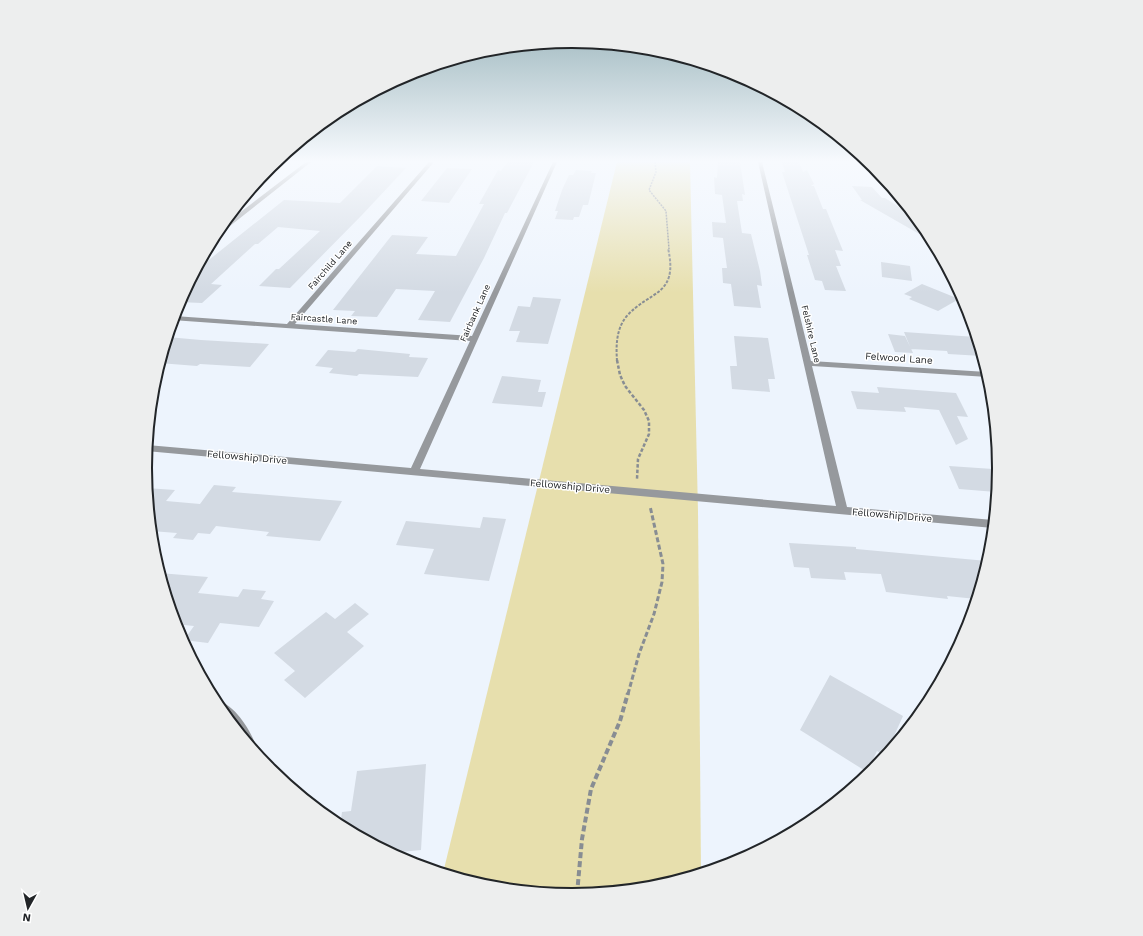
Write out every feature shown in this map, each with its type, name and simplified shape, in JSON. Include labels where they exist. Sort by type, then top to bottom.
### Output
[{"type":"street","points":[[230,224],[253,206]]},
{"type":"street","name":"Fairchild Lane","points":[[288,326],[394,206]]},
{"type":"street","name":"Fairbank Lane","points":[[414,472],[534,206]]},
{"type":"street","name":"Felshire Lane","points":[[770,206],[842,510]]},
{"type":"street","name":"Faircastle Lane","points":[[179,318],[474,339]]},
{"type":"street","name":"Felwood Lane","points":[[808,363],[980,374]]},
{"type":"street","name":"Fellowship Drive","points":[[152,449],[988,524]]},
{"type":"path","points":[[637,485],[637,465],[640,453],[648,439],[650,427],[647,416],[625,387],[618,372],[617,341],[622,322],[629,313],[662,290],[670,274],[671,262],[667,237],[666,212],[661,206]]},
{"type":"path","points":[[578,888],[582,839],[591,789],[620,721],[639,654],[654,614],[662,582],[663,564],[649,500]]},
{"type":"shaded area","points":[[606,206],[691,206],[698,512],[701,868],[653,880],[599,887],[572,888],[544,887],[490,880],[444,868]]},
{"type":"building","points":[[277,206],[371,206],[290,288],[259,286],[276,269],[279,269],[320,231],[278,227],[258,244],[255,244],[211,284],[222,285],[202,303],[185,302],[205,263]]},
{"type":"building","points":[[483,206],[511,206],[507,213],[505,213],[484,258],[450,322],[418,320],[435,291],[396,289],[377,317],[351,316],[355,311],[333,310],[392,235],[428,237],[416,254],[456,256]]},
{"type":"building","points":[[557,206],[583,206],[579,217],[574,217],[573,220],[555,219],[558,211],[555,211]]},
{"type":"building","points":[[724,206],[738,206],[742,233],[751,234],[760,271],[762,286],[757,285],[761,308],[734,306],[731,284],[723,283],[722,268],[727,268],[723,238],[713,237],[712,222],[726,223]]},
{"type":"building","points":[[793,206],[822,206],[823,209],[826,209],[843,251],[835,250],[841,266],[836,266],[846,291],[825,290],[822,281],[815,280],[807,255],[809,255]]},
{"type":"building","points":[[870,206],[897,206],[905,212],[921,235]]},
{"type":"building","points":[[881,262],[910,266],[912,281],[882,277]]},
{"type":"building","points":[[922,284],[955,298],[957,300],[938,311],[909,299],[912,297],[904,294]]},
{"type":"building","points":[[533,297],[561,299],[548,344],[516,342],[520,331],[509,331],[518,306],[530,307]]},
{"type":"building","points":[[904,332],[970,337],[976,356],[948,354],[947,351],[911,349]]},
{"type":"building","points":[[888,334],[905,336],[913,353],[895,352]]},
{"type":"building","points":[[734,336],[768,338],[775,379],[768,379],[770,392],[732,389],[730,366],[737,366]]},
{"type":"building","points":[[173,337],[269,344],[250,367],[200,364],[197,366],[165,363]]},
{"type":"building","points":[[358,349],[410,354],[409,357],[428,358],[418,377],[359,374],[357,376],[329,373],[333,368],[315,366],[328,350],[355,352]]},
{"type":"building","points":[[502,376],[541,380],[538,392],[546,392],[542,407],[492,403]]},
{"type":"building","points":[[877,387],[956,393],[968,417],[957,416],[968,439],[956,445],[939,410],[904,407],[906,412],[857,409],[851,391],[879,393]]},
{"type":"building","points":[[949,466],[992,469],[991,492],[959,489]]},
{"type":"building","points":[[214,485],[236,487],[232,492],[342,501],[320,541],[266,536],[269,532],[216,526],[210,534],[198,533],[193,540],[173,538],[177,533],[157,531],[152,488],[175,490],[166,501],[200,504]]},
{"type":"building","points":[[483,517],[506,519],[489,581],[424,574],[434,549],[396,545],[406,521],[480,528]]},
{"type":"building","points":[[789,543],[856,547],[856,549],[981,560],[970,598],[947,596],[948,599],[886,592],[881,574],[844,572],[846,580],[811,578],[809,568],[794,567]]},
{"type":"building","points":[[165,574],[208,577],[198,593],[238,597],[243,589],[266,591],[261,599],[274,601],[259,627],[220,623],[208,643],[189,641],[187,636],[194,626],[182,625]]},
{"type":"building","points":[[355,603],[369,614],[347,632],[364,646],[305,698],[284,680],[295,671],[274,653],[326,612],[335,619]]},
{"type":"building","points":[[830,675],[903,716],[893,738],[880,753],[877,751],[873,760],[863,770],[800,730]]},
{"type":"building","points":[[426,764],[421,850],[402,852],[361,832],[341,819],[342,812],[351,811],[357,771]]}]
